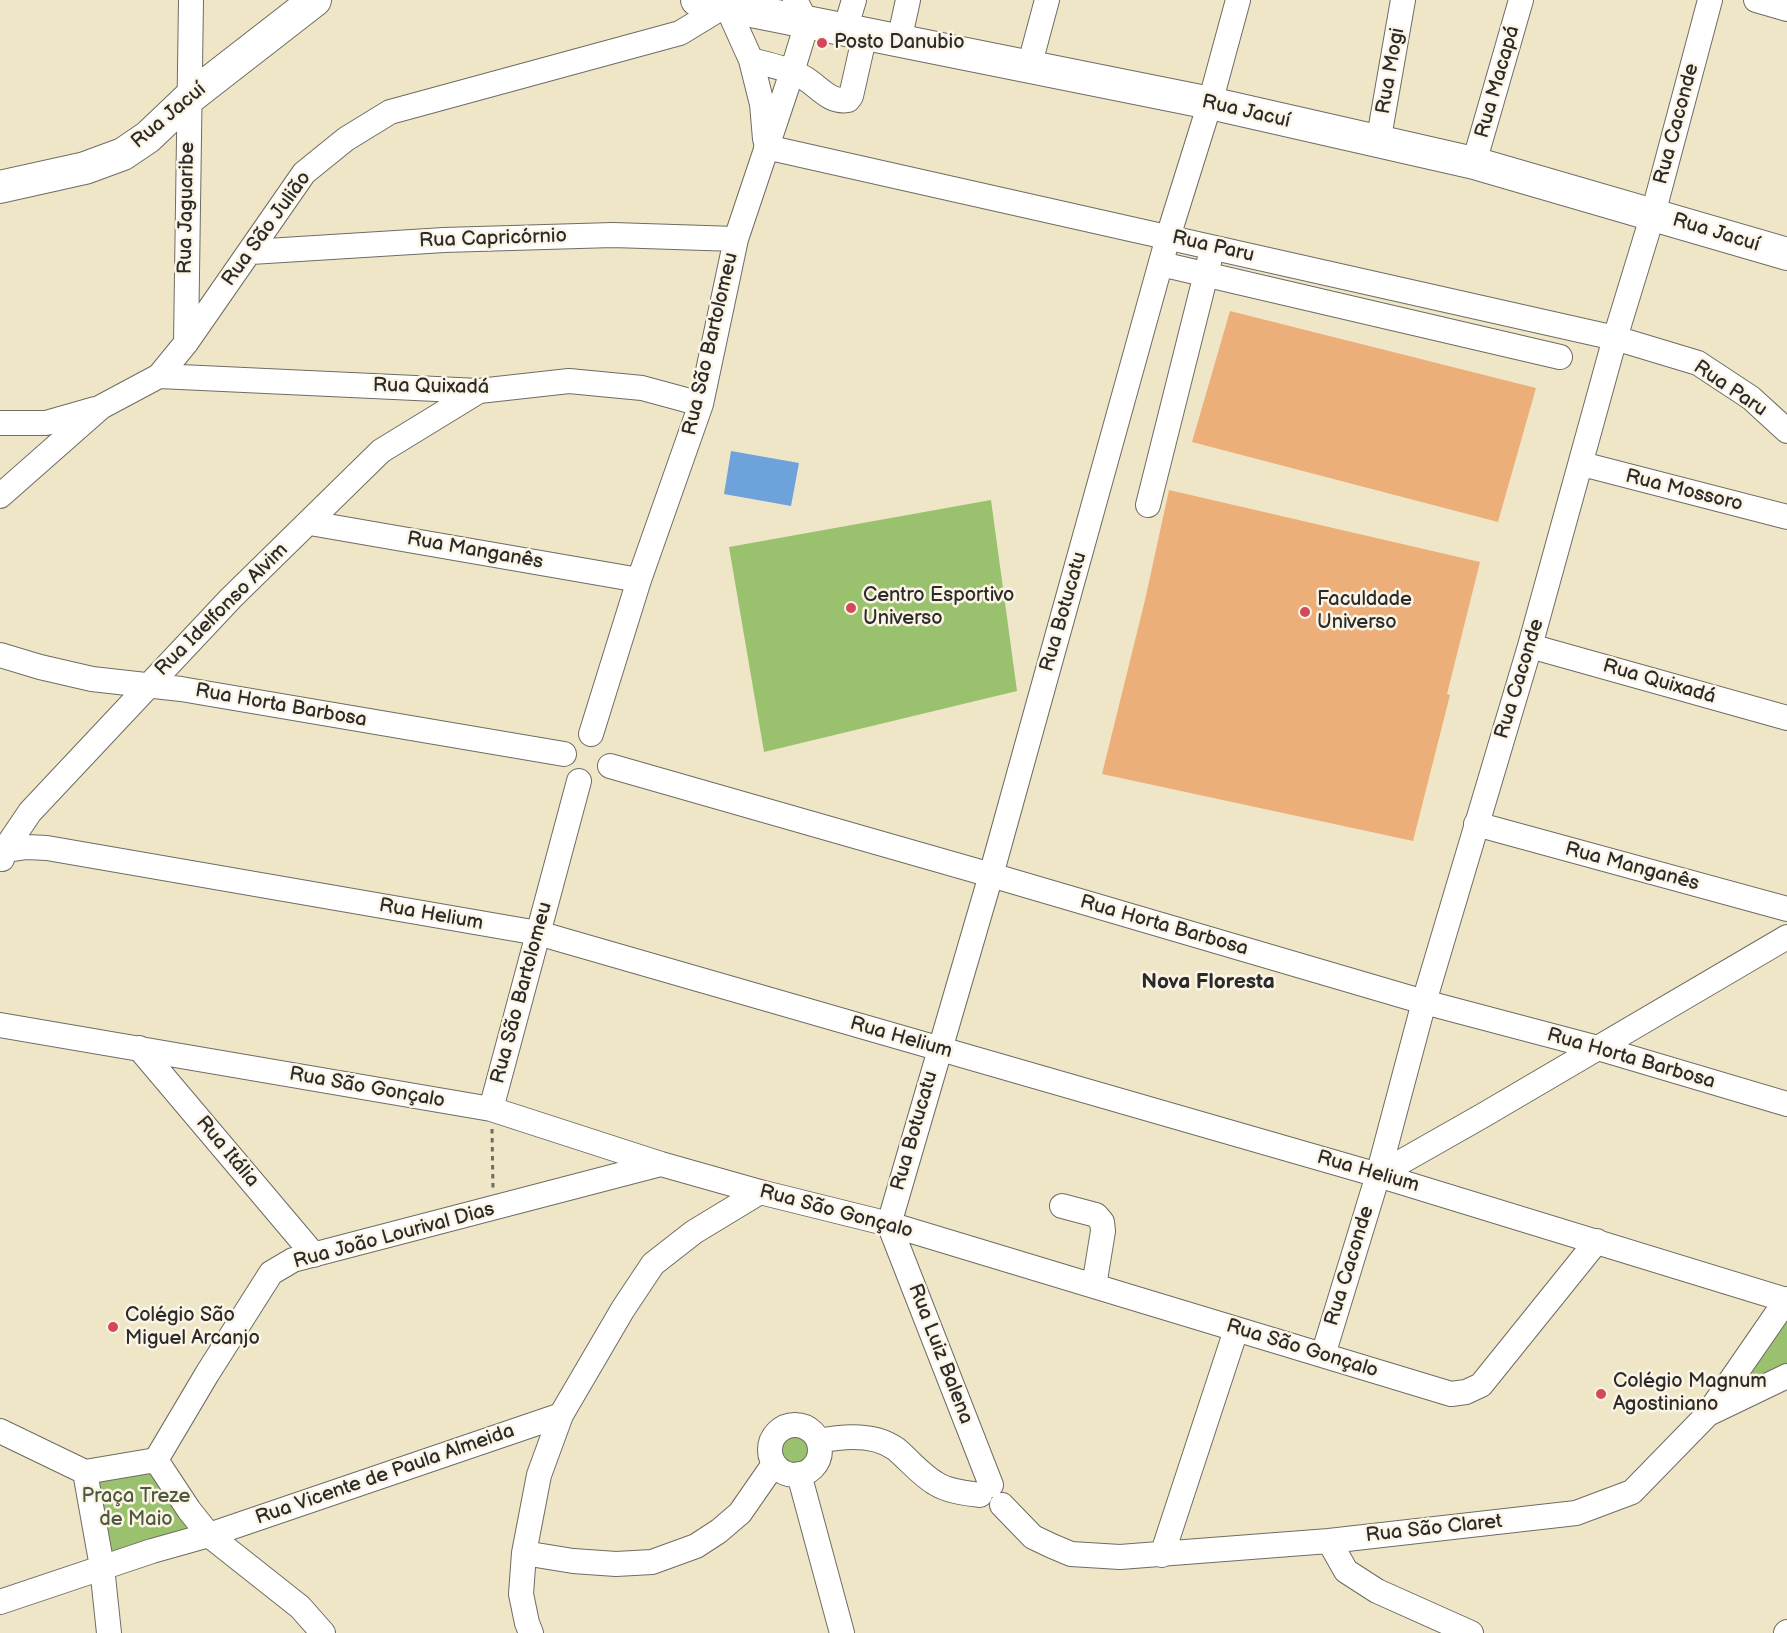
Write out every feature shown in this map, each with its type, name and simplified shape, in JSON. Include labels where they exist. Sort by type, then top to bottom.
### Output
[{"type":"main road","name":"Rua Jacuí","points":[[0,187],[85,168],[123,154],[148,137],[189,98],[315,0]]},
{"type":"main road","name":"Rua Jacuí","points":[[716,2],[801,11],[855,32],[1210,103],[1474,163],[1787,254]]},
{"type":"street","name":"Rua Jaguaribe","points":[[186,343],[191,0]]},
{"type":"street","points":[[751,60],[792,72],[831,98],[848,100],[851,96],[855,32],[854,0]]},
{"type":"street","points":[[899,41],[908,0]]},
{"type":"street","points":[[1029,68],[1047,0]]},
{"type":"street","name":"Rua Botucatu","points":[[889,1224],[991,875],[1168,237],[1210,103],[1238,0]]},
{"type":"street","name":"Rua Mogi","points":[[1378,142],[1403,0]]},
{"type":"street","name":"Rua Macapá","points":[[1474,163],[1521,0]]},
{"type":"street","name":"Rua Caconde","points":[[1323,1355],[1378,1174],[1424,1002],[1582,464],[1653,214],[1710,0]]},
{"type":"street","points":[[1756,0],[1787,9]]},
{"type":"street","points":[[716,2],[751,60],[762,104],[766,147]]},
{"type":"street","name":"Rua São Julião","points":[[0,496],[101,408],[159,376],[186,343],[251,252],[304,173],[346,139],[390,112],[680,33],[716,2]]},
{"type":"street","name":"Rua São Bartolomeu","points":[[591,734],[639,580],[701,404],[736,239],[792,72],[801,11]]},
{"type":"street","name":"Rua Paru","points":[[766,147],[1616,338],[1698,363],[1750,398],[1787,431]]},
{"type":"street","name":"Rua Capricórnio","points":[[251,252],[444,240],[614,235],[736,239]]},
{"type":"street","points":[[1148,505],[1213,247]]},
{"type":"street","points":[[1161,264],[1560,357]]},
{"type":"street","name":"Rua Quixadá","points":[[159,376],[479,391],[569,381],[642,388],[701,404]]},
{"type":"street","name":"Rua Idelfonso Alvim","points":[[2,855],[30,812],[148,686],[231,598],[381,451],[479,391]]},
{"type":"street","points":[[0,423],[46,423],[101,408]]},
{"type":"street","name":"Rua Mossoro","points":[[1582,464],[1787,517]]},
{"type":"street","name":"Rua Manganês","points":[[310,523],[639,580]]},
{"type":"street","name":"Rua Quixadá","points":[[1530,646],[1787,718]]},
{"type":"street","name":"Rua Horta Barbosa","points":[[0,655],[92,679],[181,689],[564,754]]},
{"type":"street","points":[[591,734],[606,742],[612,758],[610,766],[601,778],[586,782],[579,781],[573,778],[566,768],[564,754],[570,741],[576,737],[591,734]]},
{"type":"street","name":"Rua Horta Barbosa","points":[[610,766],[1424,1002],[1598,1048],[1787,1104]]},
{"type":"street","name":"Rua São Bartolomeu","points":[[491,1109],[579,781]]},
{"type":"street","name":"Rua Manganês","points":[[1476,824],[1787,909]]},
{"type":"street","name":"Rua Helium","points":[[2,855],[47,848],[538,933],[1378,1174],[1787,1300]]},
{"type":"street","points":[[1378,1174],[1787,936]]},
{"type":"street","name":"Rua São Gonçalo","points":[[0,1025],[491,1109],[661,1164],[760,1192],[889,1224],[1451,1394],[1466,1392],[1481,1384],[1598,1241]]},
{"type":"street","name":"Rua Itália","points":[[139,1048],[314,1255]]},
{"type":"street","name":"Rua João Lourival Dias","points":[[156,1460],[271,1273],[293,1260],[661,1164]]},
{"type":"street","points":[[531,1633],[521,1594],[524,1553],[539,1475],[561,1415],[623,1309],[653,1264],[694,1232],[760,1192]]},
{"type":"street","points":[[1062,1206],[1096,1215],[1102,1222],[1103,1231],[1094,1286]]},
{"type":"street","name":"Rua Luiz Balena","points":[[889,1224],[991,1495]]},
{"type":"street","name":"Rua São Claret","points":[[991,1495],[1034,1537],[1071,1554],[1120,1557],[1329,1541],[1576,1513],[1632,1492],[1707,1415],[1787,1300]]},
{"type":"street","points":[[1162,1555],[1236,1330]]},
{"type":"street","points":[[1707,1415],[1787,1376]]},
{"type":"street","name":"Rua Vicente de Paula Almeida","points":[[0,1602],[102,1567],[209,1535],[561,1415]]},
{"type":"street","points":[[803,1425],[810,1429],[819,1441],[818,1459],[811,1469],[800,1474],[785,1473],[774,1464],[771,1456],[772,1441],[781,1429],[803,1425]]},
{"type":"street","points":[[0,1431],[84,1472],[156,1460],[189,1510],[209,1535],[300,1607],[323,1633]]},
{"type":"street","points":[[819,1441],[838,1437],[880,1440],[894,1448],[935,1484],[958,1492],[991,1495]]},
{"type":"street","points":[[524,1553],[573,1561],[616,1564],[652,1562],[696,1546],[719,1531],[740,1513],[774,1464]]},
{"type":"street","points":[[84,1472],[102,1567],[109,1633]]},
{"type":"street","points":[[800,1474],[842,1633]]},
{"type":"street","points":[[1329,1541],[1346,1571],[1377,1591],[1471,1633]]},
{"type":"path","name":"Rua São Bartolomeu","points":[[491,1109],[493,1209]]},
{"type":"green space","points":[[991,500],[1017,691],[764,752],[729,547]]},
{"type":"green space","points":[[1787,1303],[1787,1372],[1744,1392],[1737,1380]]},
{"type":"green space","points":[[795,1430],[808,1436],[814,1449],[808,1462],[795,1468],[782,1462],[776,1449],[782,1436]]},
{"type":"green space","name":"Praça Treze de Maio","points":[[152,1472],[188,1529],[109,1553],[96,1481]]},
{"type":"water","points":[[731,451],[799,463],[791,506],[724,494]]},
{"type":"building","points":[[1230,311],[1536,388],[1498,522],[1192,442]]},
{"type":"building","points":[[1169,490],[1480,562],[1447,694],[1450,695],[1413,841],[1102,774],[1145,600]]},
{"type":"place","name":"Posto Danubio","points":[[822,43]]},
{"type":"place","name":"Centro Esportivo Universo","points":[[851,608]]},
{"type":"place","name":"Faculdade Universo","points":[[1305,612]]},
{"type":"place","name":"Colégio São Miguel Arcanjo","points":[[113,1327]]},
{"type":"place","name":"Colégio Magnum Agostiniano","points":[[1601,1394]]},
{"type":"district","name":"Nova Floresta","points":[[1208,983]]}]
